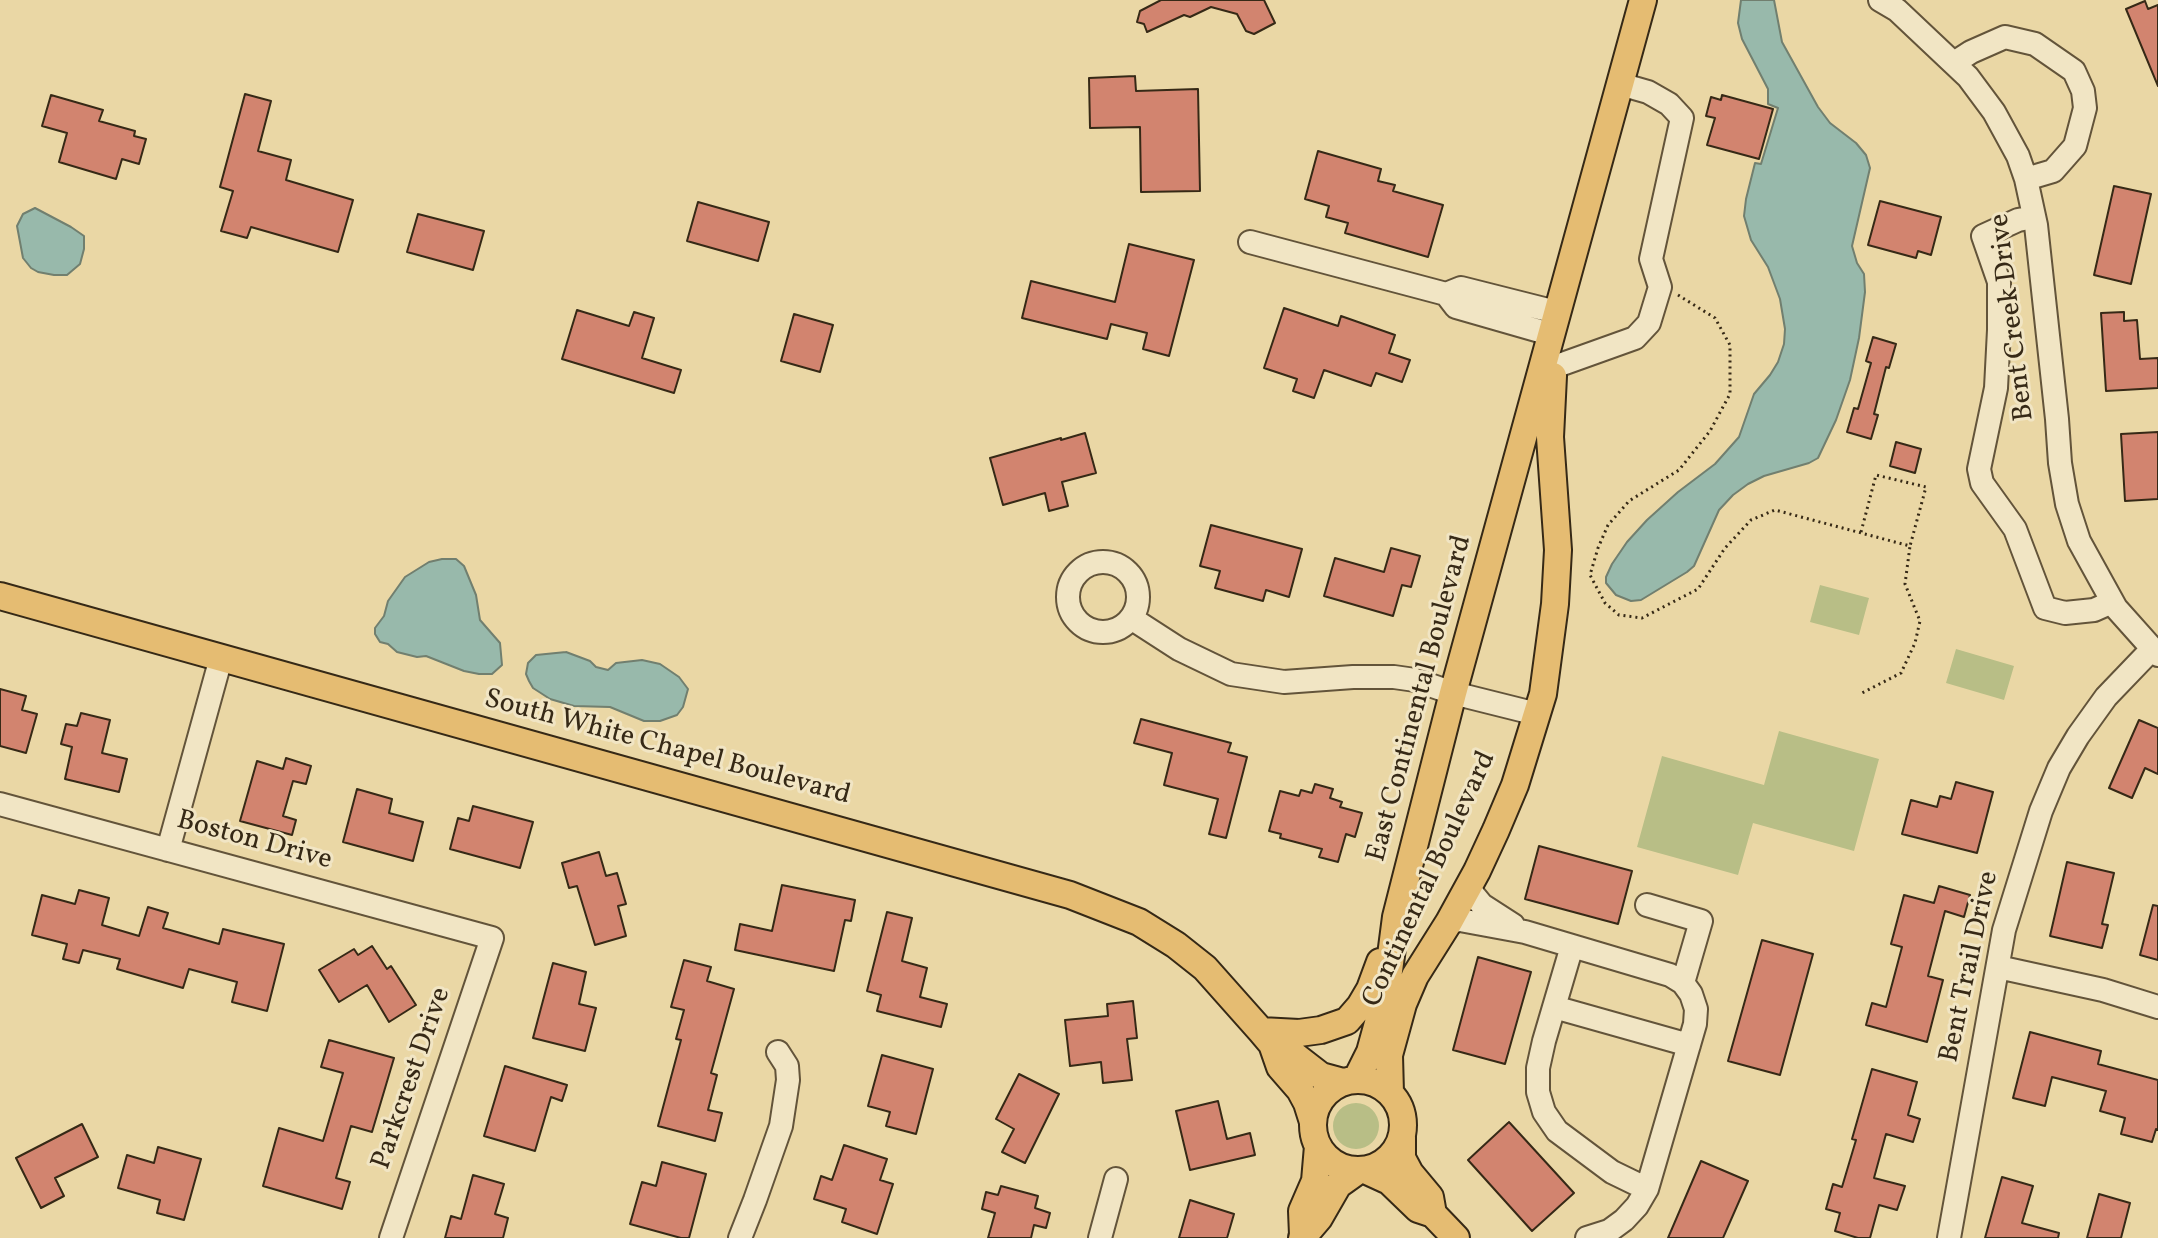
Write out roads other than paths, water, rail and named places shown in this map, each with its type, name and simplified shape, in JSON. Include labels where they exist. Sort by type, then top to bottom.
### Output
[{"type":"main road","name":"East Continental Boulevard","points":[[1350,1081],[1370,1052],[1386,994],[1396,917],[1453,693],[1643,0]]},
{"type":"main road","name":"Continental Boulevard","points":[[1390,1093],[1389,1055],[1403,1004],[1415,976],[1468,888],[1496,830],[1515,785],[1537,714],[1550,650],[1558,550],[1550,437],[1553,323]]},
{"type":"main road","name":"South White Chapel Boulevard","points":[[0,596],[1070,895],[1139,922],[1205,968],[1266,1038],[1280,1067],[1307,1103],[1316,1134]]},
{"type":"main road","points":[[1266,1038],[1321,1030],[1347,1021],[1370,989],[1396,917]]},
{"type":"main road","name":"South White Chapel Boulevard","points":[[1266,1038],[1321,1076],[1350,1081]]},
{"type":"main road","points":[[1303,1237],[1302,1211],[1315,1181],[1316,1109],[1332,1088],[1350,1081],[1369,1081],[1390,1093],[1402,1114],[1402,1158],[1430,1197],[1433,1214]]},
{"type":"main road","points":[[1316,1134],[1325,1156],[1335,1164],[1389,1181],[1418,1209],[1433,1214],[1456,1238]]},
{"type":"main road","points":[[1303,1237],[1319,1218],[1338,1185],[1388,1159],[1402,1137]]},
{"type":"street","name":"Bent Creek Drive","points":[[1880,0],[1897,10],[1968,77],[1994,112],[2018,156],[2034,217],[2067,504],[2079,541],[2112,602],[2155,652]]},
{"type":"street","points":[[1954,63],[2005,37],[2035,44],[2074,71],[2083,91],[2085,108],[2075,146],[2053,171],[2026,179]]},
{"type":"street","points":[[1554,367],[1635,338],[1649,323],[1660,287],[1651,259],[1682,118],[1669,104],[1648,92],[1620,84]]},
{"type":"street","points":[[2034,217],[2018,220],[1983,236],[1999,282],[1999,330],[1996,388],[1979,469],[1982,483],[2015,529],[2045,608],[2065,613],[2079,612],[2094,610],[2112,602]]},
{"type":"street","points":[[1250,242],[1446,294],[1461,288],[1553,323]]},
{"type":"street","points":[[1131,618],[1179,649],[1231,674],[1284,682],[1394,677],[1537,714]]},
{"type":"street","name":"Bent Trail Drive","points":[[1949,1238],[2004,930],[2041,811],[2059,768],[2078,736],[2106,697],[2155,652]]},
{"type":"street","points":[[168,850],[221,658]]},
{"type":"street","name":"Boston Drive","points":[[0,804],[492,938]]},
{"type":"street","points":[[1468,888],[1482,905],[1525,932]]},
{"type":"street","points":[[1647,905],[1701,921],[1683,983]]},
{"type":"street","points":[[1449,922],[1460,920],[1525,932],[1670,975],[1683,983],[1691,994],[1696,1009],[1695,1024],[1647,1189],[1624,1220],[1609,1231],[1587,1238]]},
{"type":"street","name":"Parkcrest Drive","points":[[391,1238],[492,938]]},
{"type":"street","points":[[1572,946],[1538,1068],[1538,1092],[1544,1112],[1557,1131],[1612,1172],[1647,1189]]},
{"type":"street","points":[[1998,967],[2103,990],[2158,1007]]},
{"type":"street","points":[[1554,1007],[1689,1045]]},
{"type":"street","points":[[740,1238],[781,1126],[788,1080],[787,1066],[778,1052]]},
{"type":"street","points":[[1100,1238],[1116,1179]]}]
